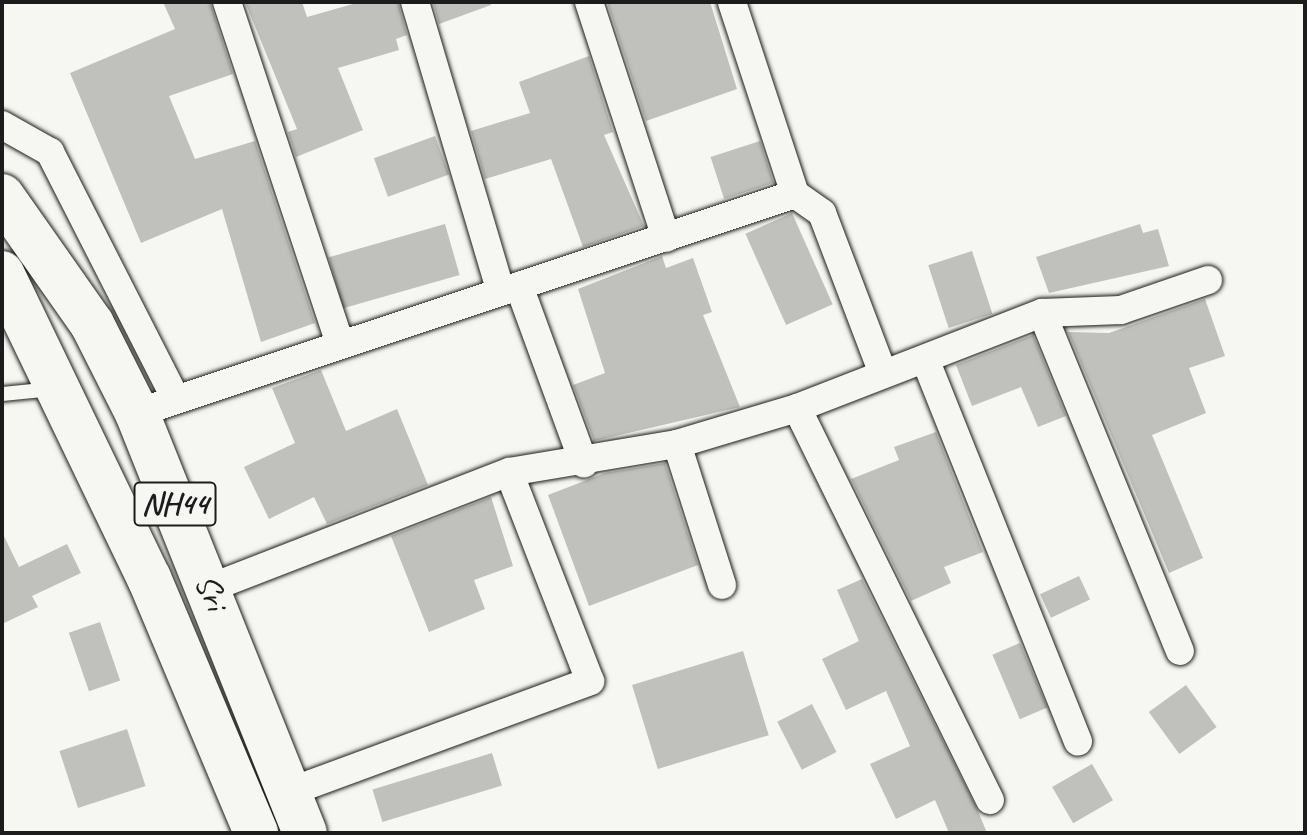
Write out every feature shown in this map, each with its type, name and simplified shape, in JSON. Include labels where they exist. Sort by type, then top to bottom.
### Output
[{"type":"highway","name":"Sri","points":[[2,196],[92,324],[156,406],[210,588],[305,833]]},
{"type":"highway","name":"NH44","points":[[2,273],[62,388],[256,833]]},
{"type":"street","points":[[227,2],[339,341]]},
{"type":"street","points":[[415,2],[510,289],[584,464]]},
{"type":"street","points":[[589,2],[666,238]]},
{"type":"street","points":[[732,2],[795,194],[822,213],[883,374]]},
{"type":"street","points":[[2,125],[50,152],[156,406],[339,341],[510,289],[795,194]]},
{"type":"street","points":[[210,588],[509,472],[584,464],[677,444],[797,408],[1042,313],[1121,310],[1208,280]]},
{"type":"street","points":[[1042,313],[1180,651]]},
{"type":"street","points":[[925,359],[1078,741]]},
{"type":"street","points":[[797,408],[990,800]]},
{"type":"street","points":[[677,444],[722,585]]},
{"type":"street","points":[[289,792],[590,681],[509,472]]},
{"type":"lane","points":[[2,394],[62,388]]},
{"type":"building","points":[[163,2],[210,2],[233,74],[169,96],[195,159],[255,141],[315,323],[261,342],[222,209],[141,243],[70,73],[175,29]]},
{"type":"building","points":[[245,2],[302,2],[307,17],[360,2],[398,2],[407,35],[396,39],[399,50],[338,68],[363,130],[296,157],[288,132],[297,129]]},
{"type":"building","points":[[433,2],[490,2],[491,5],[439,24]]},
{"type":"building","points":[[607,2],[710,2],[737,89],[646,121]]},
{"type":"building","points":[[589,56],[613,132],[604,135],[644,226],[583,247],[551,159],[485,179],[471,131],[530,113],[519,82]]},
{"type":"building","points":[[435,136],[449,175],[388,197],[374,158]]},
{"type":"building","points":[[760,141],[774,183],[724,199],[711,157]]},
{"type":"building","points":[[792,213],[833,304],[786,325],[745,234]]},
{"type":"building","points":[[445,224],[460,275],[343,308],[329,257]]},
{"type":"building","points":[[1140,224],[1143,233],[1158,229],[1169,266],[1049,293],[1036,257]]},
{"type":"building","points":[[972,251],[992,314],[949,328],[928,265]]},
{"type":"building","points":[[662,256],[666,268],[693,258],[712,312],[703,315],[740,407],[594,441],[573,385],[605,373],[578,289]]},
{"type":"building","points":[[1205,299],[1225,356],[1189,368],[1206,413],[1152,435],[1203,558],[1169,573],[1068,332],[1109,333]]},
{"type":"building","points":[[1033,335],[1066,416],[1038,427],[1021,387],[972,406],[956,365]]},
{"type":"building","points":[[321,370],[346,431],[397,409],[428,485],[327,524],[314,497],[269,519],[244,467],[295,443],[272,388]]},
{"type":"building","points":[[936,432],[983,552],[944,567],[951,583],[911,601],[851,479],[899,460],[894,447]]},
{"type":"building","points":[[665,463],[698,565],[589,606],[548,495],[605,473]]},
{"type":"building","points":[[491,497],[513,566],[474,580],[485,609],[429,632],[391,536]]},
{"type":"building","points":[[2,532],[19,567],[67,544],[81,573],[32,596],[38,607],[2,624]]},
{"type":"building","points":[[1079,576],[1090,600],[1051,618],[1040,594]]},
{"type":"building","points":[[862,579],[987,833],[949,833],[935,800],[896,819],[870,764],[910,746],[886,691],[846,710],[822,659],[859,641],[837,590]]},
{"type":"building","points":[[100,622],[120,681],[89,691],[69,633]]},
{"type":"building","points":[[1020,643],[1047,707],[1020,719],[992,655]]},
{"type":"building","points":[[743,651],[769,735],[658,769],[632,685]]},
{"type":"building","points":[[1186,685],[1217,727],[1179,754],[1149,712]]},
{"type":"building","points":[[812,704],[837,752],[802,770],[777,722]]},
{"type":"building","points":[[127,729],[146,786],[78,808],[59,751]]},
{"type":"building","points":[[492,753],[502,786],[382,822],[372,790]]},
{"type":"building","points":[[1092,764],[1113,800],[1073,823],[1052,787]]}]
